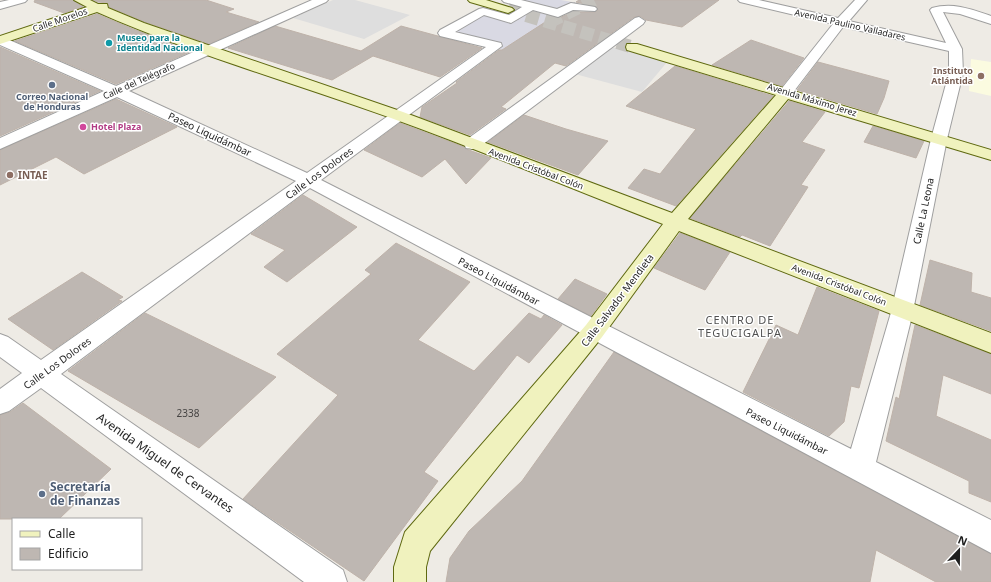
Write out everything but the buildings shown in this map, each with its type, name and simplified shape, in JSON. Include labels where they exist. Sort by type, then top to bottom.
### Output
[{"type":"main road","name":"Avenida Cristóbal Colón","points":[[80,0],[105,5],[140,26],[398,115],[674,223],[991,343]]},
{"type":"main road","points":[[474,0],[508,5]]},
{"type":"main road","name":"Calle Morelos","points":[[0,40],[105,5]]},
{"type":"main road","name":"Avenida Máximo Jerez","points":[[632,46],[991,155]]},
{"type":"main road","name":"Calle Salvador Mendieta","points":[[410,582],[410,567],[416,543],[594,331],[674,223],[786,92]]},
{"type":"street","points":[[0,6],[21,0]]},
{"type":"street","name":"Calle del Telégrafo","points":[[0,144],[207,50],[322,0]]},
{"type":"street","name":"Avenida Paulino Valladares","points":[[744,0],[955,49]]},
{"type":"street","name":"Calle Salvador Mendieta","points":[[786,92],[840,23],[861,0]]},
{"type":"street","points":[[508,5],[531,6],[558,13],[570,6],[591,9]]},
{"type":"street","name":"Calle Los Dolores","points":[[0,403],[310,181],[398,115],[496,46],[444,33],[483,11],[511,19],[531,6]]},
{"type":"street","name":"Calle La Leona","points":[[860,469],[902,310],[938,139],[956,72],[955,49],[936,10],[943,8],[955,10],[991,20]]},
{"type":"street","points":[[472,144],[639,21]]},
{"type":"street","name":"Paseo Liquidámbar","points":[[0,40],[116,91],[310,181],[594,331],[991,537]]},
{"type":"street","name":"Avenida Miguel de Cervantes","points":[[0,344],[331,582]]},
{"type":"shaded area","points":[[333,0],[355,0],[410,15],[364,39],[293,18]]},
{"type":"shaded area","points":[[517,0],[561,0],[578,3],[502,50],[439,33],[480,9],[504,15],[518,7],[509,4]]},
{"type":"shaded area","points":[[611,47],[668,61],[642,92],[575,74]]},
{"type":"shaded area","name":"Instituto Atlántida","points":[[971,59],[991,62],[991,96],[969,91]]},
{"type":"tunnel","points":[[549,22],[594,0]]},
{"type":"tunnel","points":[[508,10],[632,47]]},
{"type":"place","name":"Museo para la Identidad Nacional","points":[[109,43]]},
{"type":"place","name":"Instituto Atlántida","points":[[981,76]]},
{"type":"place","name":"Correo Nacional de Honduras","points":[[52,85]]},
{"type":"place","name":"Hotel Plaza","points":[[83,127]]},
{"type":"place","name":"INTAE","points":[[10,175]]},
{"type":"place","name":"Secretaría de Finanzas","points":[[42,494]]},
{"type":"district","name":"CENTRO DE TEGUCIGALPA","points":[[740,326]]}]
